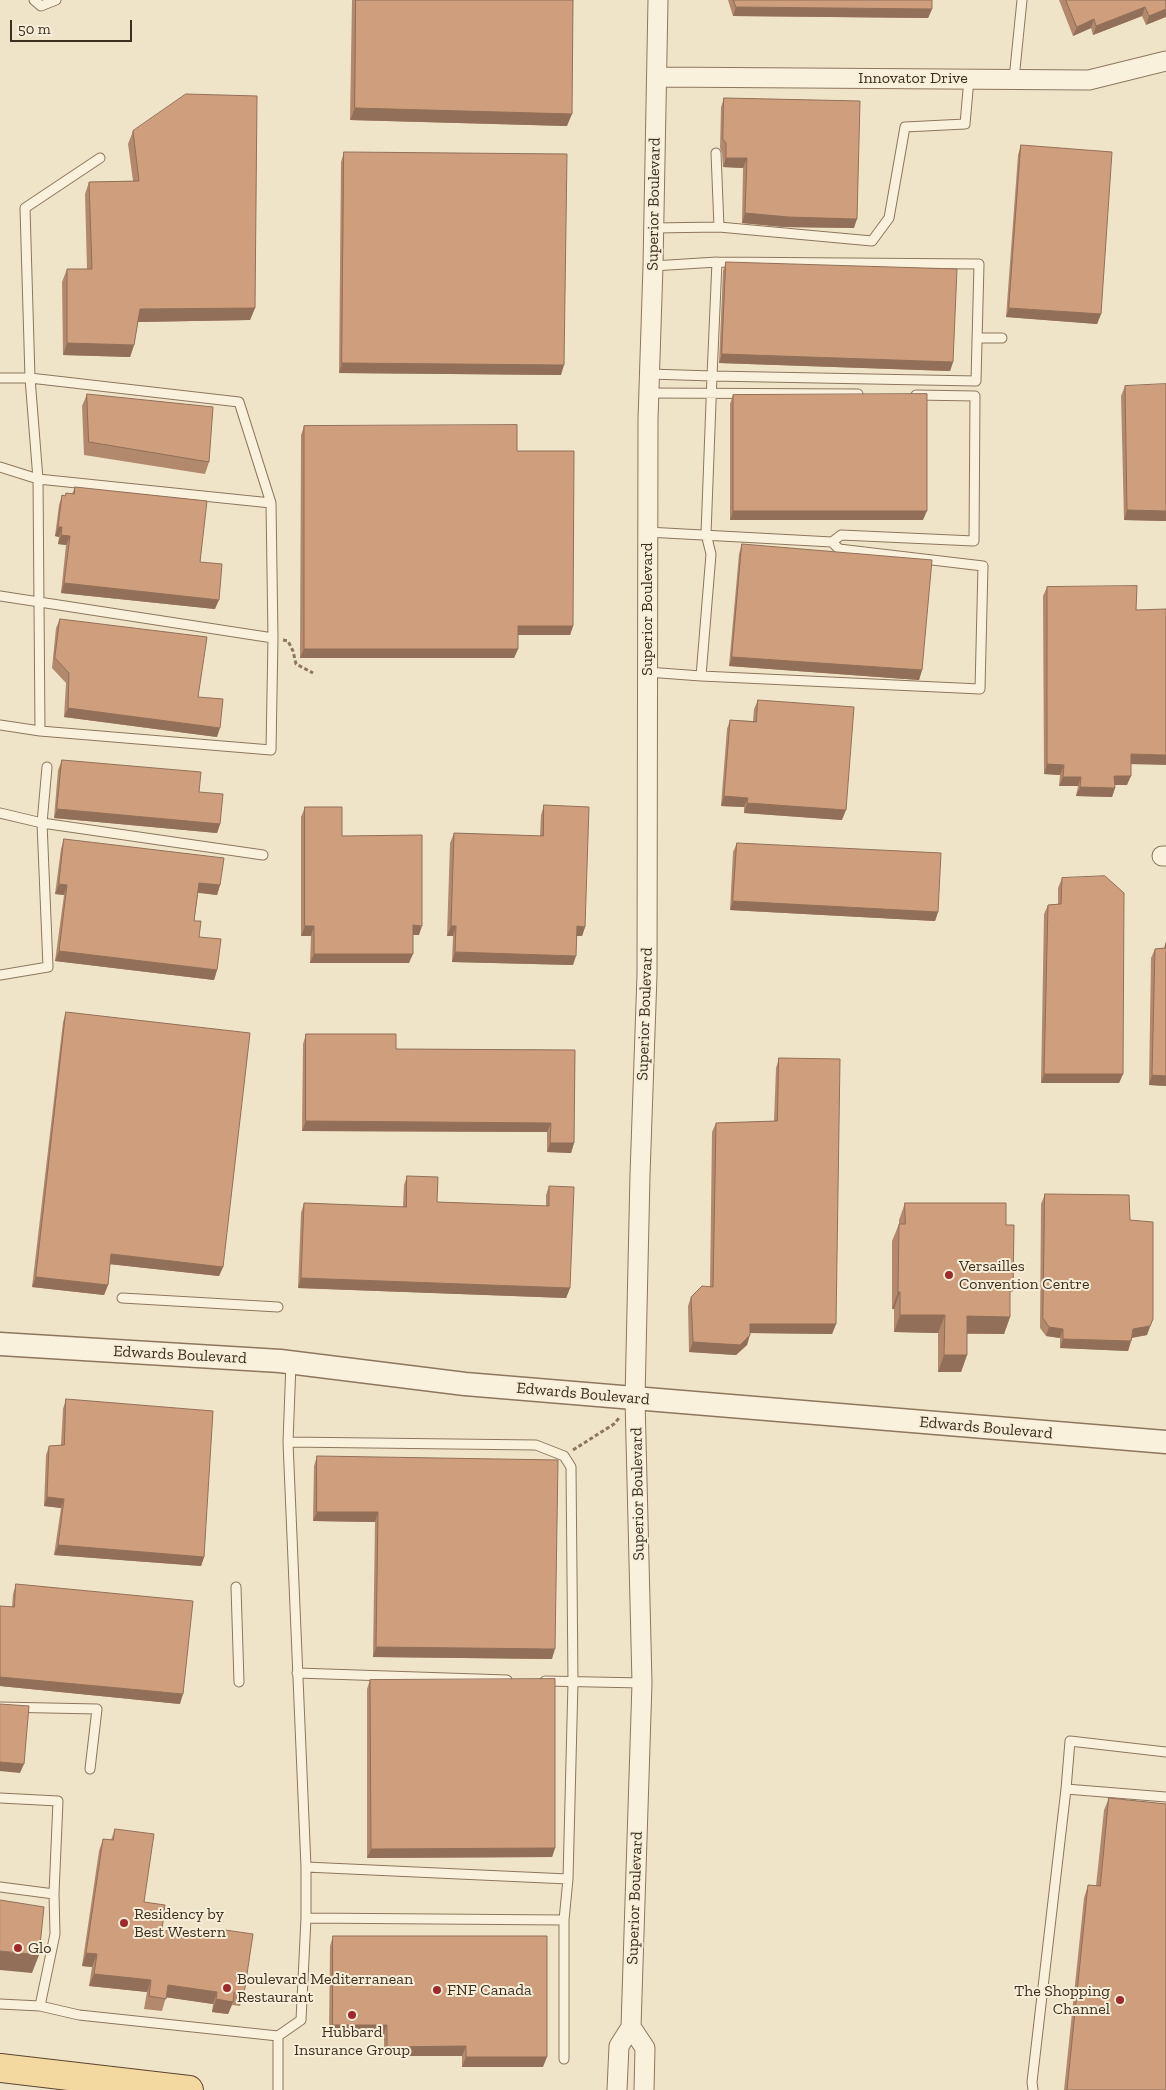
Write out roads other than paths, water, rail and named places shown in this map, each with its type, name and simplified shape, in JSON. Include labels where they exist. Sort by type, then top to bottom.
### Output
[{"type":"main road","points":[[0,2068],[189,2090]]},
{"type":"street","name":"Superior Boulevard","points":[[617,2090],[619,2046],[631,2028],[642,1683],[635,1399],[647,975],[648,393],[658,77],[658,0]]},
{"type":"street","name":"Innovator Drive","points":[[658,77],[1090,80],[1166,61]]},
{"type":"street","name":"Edwards Boulevard","points":[[0,1344],[290,1363],[465,1384],[1166,1442]]},
{"type":"street","points":[[631,2028],[645,2048],[644,2090]]},
{"type":"lane","points":[[34,0],[41,6],[56,0]]},
{"type":"lane","points":[[1014,79],[1022,0]]},
{"type":"lane","points":[[653,228],[719,226],[872,240],[889,218],[904,127],[965,124],[968,79]]},
{"type":"lane","points":[[716,153],[719,226]]},
{"type":"lane","points":[[40,731],[38,479],[30,378],[25,208],[100,158]]},
{"type":"lane","points":[[650,374],[976,381],[979,264],[717,262],[653,266]]},
{"type":"lane","points":[[701,676],[711,554],[706,534],[717,262]]},
{"type":"lane","points":[[977,338],[1002,338]]},
{"type":"lane","points":[[0,378],[30,378],[240,402],[271,503],[273,638],[271,750],[40,731],[0,725]]},
{"type":"lane","points":[[648,393],[712,392],[868,395]]},
{"type":"lane","points":[[832,542],[841,535],[974,541],[975,396],[907,395]]},
{"type":"lane","points":[[0,467],[38,479],[271,503]]},
{"type":"lane","points":[[647,532],[832,542],[839,549],[983,566],[980,689],[647,672]]},
{"type":"lane","points":[[0,596],[273,638]]},
{"type":"lane","points":[[0,975],[48,967],[42,823],[47,767]]},
{"type":"lane","points":[[0,813],[42,823],[263,855]]},
{"type":"lane","points":[[122,1298],[278,1307]]},
{"type":"lane","points":[[0,2004],[40,2006],[79,2015],[278,2036],[301,2020],[306,1918],[306,1867],[288,1442],[290,1363]]},
{"type":"lane","points":[[288,1442],[536,1445],[564,1456],[571,1467],[573,1682],[568,1879],[564,1920],[564,2059]]},
{"type":"lane","points":[[236,1587],[238,1682]]},
{"type":"lane","points":[[297,1674],[514,1680]]},
{"type":"lane","points":[[534,1680],[642,1683]]},
{"type":"lane","points":[[0,1707],[97,1709],[90,1769]]},
{"type":"lane","points":[[1033,2090],[1032,2082],[1070,1741],[1166,1752]]},
{"type":"lane","points":[[1066,1789],[1166,1797]]},
{"type":"lane","points":[[0,1798],[58,1801],[54,1894],[55,1934],[40,2006]]},
{"type":"lane","points":[[306,1867],[568,1879]]},
{"type":"lane","points":[[0,1886],[54,1894]]},
{"type":"lane","points":[[306,1918],[564,1920]]},
{"type":"lane","points":[[278,2036],[278,2090]]},
{"type":"place","name":"Versailles Convention Centre","points":[[949,1275]]},
{"type":"place","name":"Residency by Best Western","points":[[124,1923]]},
{"type":"place","name":"Glo","points":[[18,1948]]},
{"type":"place","name":"Boulevard Mediterranean Restaurant","points":[[227,1988]]},
{"type":"place","name":"FNF Canada","points":[[437,1990]]},
{"type":"place","name":"The Shopping Channel","points":[[1120,2000]]},
{"type":"place","name":"Hubbard Insurance Group","points":[[352,2015]]}]
